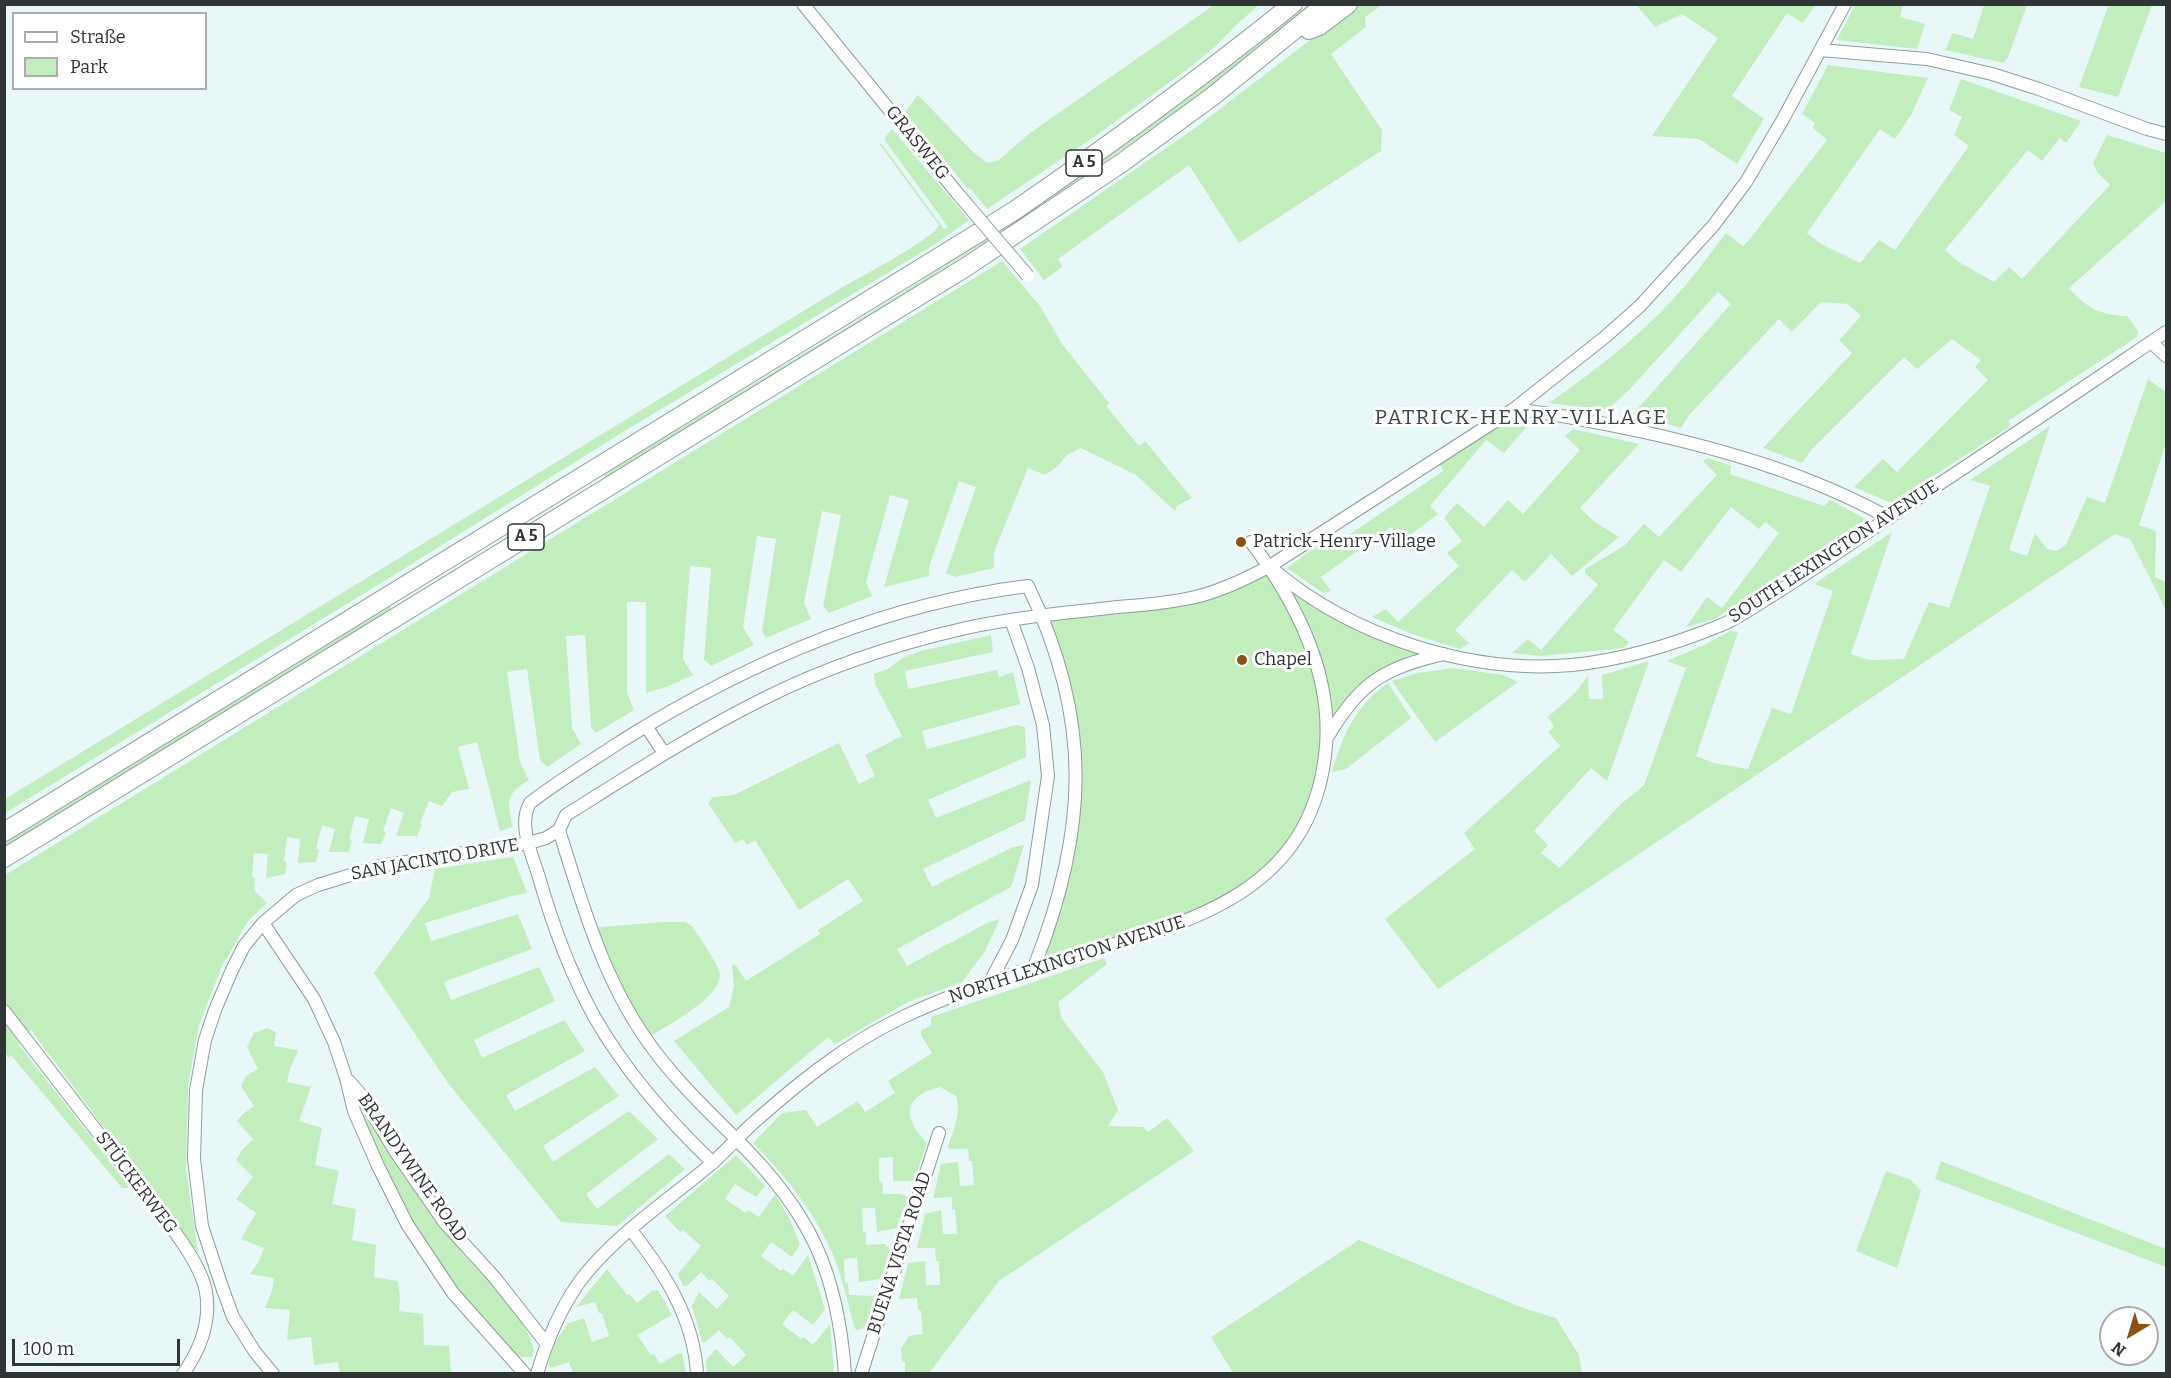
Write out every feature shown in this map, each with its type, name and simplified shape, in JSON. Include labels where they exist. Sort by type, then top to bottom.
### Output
[{"type":"highway","name":"A 5","points":[[4,832],[1014,211],[1174,98],[1293,4]]},
{"type":"highway","name":"A 5","points":[[4,858],[953,275],[1123,162],[1285,39],[1326,4]]},
{"type":"highway","name":"A 5","points":[[1285,39],[1319,26],[1348,4]]},
{"type":"street","name":"GRASWEG","points":[[803,4],[1029,278]]},
{"type":"street","points":[[845,1374],[843,1337],[831,1282],[801,1215],[780,1186],[680,1083],[646,1040],[622,1001],[603,963],[589,928],[559,830],[566,816],[664,753],[762,699],[801,681],[880,652],[965,628],[1042,615],[1147,606],[1196,597],[1243,580],[1270,566],[1514,409],[1605,337],[1640,306],[1713,225],[1763,155],[1845,4]]},
{"type":"street","points":[[1820,50],[1927,59],[1992,74],[2166,134]]},
{"type":"street","name":"SOUTH LEXINGTON AVENUE","points":[[1270,566],[1294,586],[1340,614],[1393,637],[1446,654],[1482,661],[1542,666],[1603,661],[1646,651],[1720,626],[1748,611],[2166,332]]},
{"type":"street","points":[[2151,342],[2166,356]]},
{"type":"street","points":[[1514,409],[1562,415],[1713,447],[1790,473],[1867,506],[1889,518]]},
{"type":"street","points":[[1251,542],[1270,566]]},
{"type":"street","name":"NORTH LEXINGTON AVENUE","points":[[537,1374],[546,1343],[560,1313],[580,1281],[606,1250],[713,1162],[736,1139],[832,1058],[902,1018],[990,982],[1188,921],[1240,893],[1274,868],[1299,834],[1309,814],[1323,771],[1327,739],[1325,701],[1315,659],[1294,609],[1270,566]]},
{"type":"street","points":[[713,1162],[681,1132],[645,1090],[595,1018],[572,970],[550,915],[528,843],[525,818],[530,803],[646,726],[741,673],[863,624],[947,600],[993,590],[1028,586],[1042,615],[1066,691],[1072,715],[1077,777],[1076,802],[1066,866],[1056,905],[1034,967]]},
{"type":"street","points":[[990,982],[1012,940],[1032,885],[1048,776],[1043,725],[1028,668],[1011,620]]},
{"type":"street","name":"NORTH LEXINGTON AVENUE","points":[[1327,739],[1345,709],[1369,684],[1386,672],[1414,661],[1446,654]]},
{"type":"street","points":[[646,726],[664,753]]},
{"type":"street","name":"SAN JACINTO DRIVE","points":[[273,1374],[255,1352],[233,1317],[202,1226],[194,1159],[196,1090],[205,1041],[215,1010],[244,946],[263,923],[296,895],[318,885],[351,873],[380,866],[528,843],[546,838],[559,830]]},
{"type":"street","name":"BRANDYWINE ROAD","points":[[263,923],[314,999],[334,1042],[354,1110],[378,1166],[407,1224],[453,1293],[525,1374]]},
{"type":"street","name":"STÜCKERWEG","points":[[4,1011],[199,1268],[206,1291],[208,1310],[200,1345],[183,1374]]},
{"type":"street","name":"BRANDYWINE ROAD","points":[[346,1078],[362,1096],[395,1151],[446,1222],[495,1278],[546,1343]]},
{"type":"street","name":"BUENA VISTA ROAD","points":[[861,1374],[939,1133]]},
{"type":"street","points":[[631,1230],[658,1265],[679,1301],[689,1329],[697,1374]]},
{"type":"green space","points":[[2109,4],[2152,5],[2118,97],[2079,87]]},
{"type":"green space","points":[[1214,5],[1259,5],[1217,45],[1185,71],[1094,137],[987,209],[905,112],[918,95],[974,153],[988,163],[999,160],[1030,133]]},
{"type":"green space","points":[[1307,5],[1313,5],[1202,92],[1030,213],[912,289],[605,478],[605,474],[844,329],[1021,216],[1108,157]]},
{"type":"green space","points":[[1356,5],[1382,5],[1365,17],[1366,27],[1331,54],[1382,130],[1381,151],[1239,243],[1189,165],[1058,259],[1062,267],[1044,280],[1020,249],[1195,128]]},
{"type":"green space","points":[[1636,5],[1815,5],[1803,23],[1787,13],[1732,96],[1764,119],[1737,164],[1699,139],[1652,136],[1718,38],[1682,14],[1655,27]]},
{"type":"green space","points":[[1855,5],[1903,5],[1900,17],[1925,24],[1917,49],[1837,40]]},
{"type":"green space","points":[[1984,5],[2027,5],[2004,63],[1945,50],[1953,33],[1973,39]]},
{"type":"green space","points":[[1828,65],[1928,78],[1911,115],[1895,139],[1880,129],[1807,233],[1821,244],[1860,263],[1879,240],[1895,250],[1969,146],[1954,135],[1962,117],[1949,110],[1961,79],[2081,121],[2066,143],[2060,138],[2042,161],[2028,150],[1945,250],[1959,262],[1994,282],[2009,267],[2022,279],[2110,185],[2097,172],[2093,163],[2107,135],[2166,153],[2166,203],[2069,288],[2095,309],[2118,316],[2127,316],[2138,331],[2137,337],[2008,421],[2011,426],[1891,503],[1854,487],[1883,459],[1897,472],[1988,380],[1975,367],[1981,360],[1952,339],[1917,369],[1904,357],[1812,449],[1802,463],[1763,448],[1852,353],[1839,340],[1861,316],[1848,304],[1821,302],[1792,332],[1779,319],[1689,415],[1681,428],[1633,414],[1731,304],[1718,292],[1630,389],[1607,410],[1549,403],[1598,367],[1660,313],[1688,282],[1726,233],[1743,246],[1749,240],[1827,140],[1813,128],[1815,123],[1802,114]]},
{"type":"green space","points":[[892,129],[969,220],[934,245],[628,429],[5,813],[5,799],[924,239],[939,225],[880,145],[881,143],[944,229],[948,227],[884,139]]},
{"type":"green space","points":[[1002,261],[1040,306],[1062,344],[1109,403],[1106,406],[1139,446],[1145,441],[1192,498],[1177,506],[1175,511],[1136,475],[1081,448],[1067,455],[1057,467],[1045,475],[1028,468],[994,552],[994,568],[955,577],[946,573],[976,487],[959,481],[929,567],[929,576],[884,587],[909,500],[890,495],[866,582],[872,596],[829,613],[823,606],[841,515],[822,511],[804,603],[811,619],[766,638],[762,631],[776,539],[757,536],[743,627],[754,645],[711,666],[704,660],[711,568],[690,566],[683,659],[693,675],[646,693],[646,602],[627,602],[627,693],[634,710],[596,733],[591,727],[585,635],[566,636],[572,728],[581,744],[547,767],[540,760],[527,669],[507,672],[520,762],[529,780],[512,794],[510,799],[513,827],[500,831],[477,742],[458,747],[469,789],[452,792],[442,806],[429,801],[417,836],[396,836],[404,813],[391,808],[381,844],[363,843],[369,819],[355,816],[349,839],[352,840],[349,852],[329,852],[335,829],[322,825],[316,849],[319,850],[316,862],[298,863],[300,839],[287,837],[285,874],[266,878],[268,854],[254,853],[252,877],[255,878],[254,890],[267,903],[248,921],[222,966],[199,1025],[188,1086],[186,1168],[198,1253],[31,1030],[28,1033],[5,1002],[5,875]]},
{"type":"green space","points":[[2148,379],[2166,392],[2166,443],[2139,525],[2156,531],[2155,577],[2166,582],[2166,610],[2130,539],[2115,534],[1438,989],[1385,919],[1475,849],[1464,833],[1560,746],[1548,732],[1554,727],[1548,717],[1575,693],[1588,676],[1589,699],[1603,699],[1602,675],[1649,661],[1607,781],[1591,768],[1534,831],[1548,845],[1541,853],[1560,868],[1621,804],[1644,785],[1686,668],[1667,661],[1730,631],[1738,632],[1696,756],[1714,763],[1748,769],[1772,708],[1791,714],[1833,591],[1814,584],[1892,532],[1851,654],[1869,660],[1904,659],[1929,602],[1949,608],[1990,486],[1970,480],[2050,426],[2009,550],[2027,556],[2035,533],[2047,549],[2056,551],[2066,545],[2087,497],[2105,503]]},
{"type":"green space","points":[[1510,419],[1529,424],[1504,453],[1486,440],[1430,506],[1438,514],[1402,541],[1391,527],[1321,577],[1331,591],[1323,593],[1287,568],[1332,535],[1337,543],[1443,471],[1440,464]]},
{"type":"green space","points":[[1573,429],[1639,444],[1580,508],[1594,521],[1619,537],[1572,576],[1551,554],[1525,582],[1512,570],[1455,630],[1469,643],[1460,649],[1412,634],[1372,617],[1386,609],[1398,622],[1459,566],[1447,553],[1462,541],[1444,518],[1457,503],[1484,527],[1508,500],[1523,514],[1580,450],[1565,436]]},
{"type":"green space","points":[[1708,458],[1731,466],[1730,474],[1824,506],[1830,500],[1867,520],[1715,619],[1686,627],[1707,597],[1722,608],[1779,533],[1765,522],[1759,529],[1731,507],[1681,572],[1664,560],[1613,630],[1629,642],[1624,648],[1541,656],[1512,653],[1528,639],[1541,650],[1598,585],[1585,573],[1585,569],[1624,546],[1644,524],[1659,537],[1717,475],[1703,461]]},
{"type":"green space","points":[[1270,566],[1340,614],[1446,654],[1386,672],[1335,725],[1323,771],[1287,853],[1212,910],[1034,967],[1066,864],[1076,749],[1042,615],[1171,602]]},
{"type":"green space","points":[[389,606],[392,609],[5,847],[5,842]]},
{"type":"green space","points":[[991,635],[993,652],[905,671],[908,689],[997,670],[999,677],[1013,672],[1020,704],[922,731],[927,749],[1016,725],[1025,727],[1026,757],[928,800],[936,818],[1031,780],[1025,820],[923,869],[932,887],[1013,847],[1024,845],[1011,887],[897,949],[907,966],[987,923],[1000,919],[985,951],[962,982],[908,1002],[835,1044],[828,1037],[736,1115],[674,1041],[729,1007],[734,986],[732,966],[735,964],[746,981],[820,934],[818,930],[863,901],[848,879],[799,910],[755,840],[747,845],[743,839],[735,843],[708,803],[713,797],[734,795],[839,743],[859,784],[875,776],[865,755],[902,736],[875,684],[874,674],[888,669],[902,658],[921,651]]},
{"type":"green space","points":[[1453,668],[1503,675],[1518,682],[1435,742],[1392,681],[1417,673]]},
{"type":"green space","points":[[1388,683],[1411,718],[1346,769],[1332,772],[1340,746],[1352,722],[1367,701]]},
{"type":"green space","points":[[513,857],[527,893],[425,923],[431,941],[518,914],[532,949],[444,982],[451,1000],[539,967],[555,1001],[474,1040],[482,1058],[564,1020],[585,1051],[506,1095],[515,1111],[595,1067],[619,1096],[543,1146],[553,1162],[629,1111],[658,1139],[586,1194],[597,1209],[669,1154],[685,1169],[617,1226],[561,1222],[448,1083],[374,973],[429,898],[435,869]]},
{"type":"green space","points":[[685,922],[692,926],[720,974],[712,993],[702,1002],[646,1039],[589,928]]},
{"type":"green space","points":[[1104,958],[1107,964],[1058,1002],[1062,1019],[1103,1072],[1118,1110],[1108,1126],[1143,1127],[1148,1132],[1167,1118],[1194,1151],[999,1281],[929,1373],[905,1373],[905,1362],[902,1361],[901,1349],[909,1336],[923,1334],[921,1311],[918,1310],[917,1298],[899,1299],[908,1263],[925,1261],[926,1285],[940,1285],[939,1261],[936,1261],[935,1248],[917,1248],[925,1214],[941,1210],[943,1234],[957,1234],[952,1197],[933,1198],[941,1164],[958,1162],[960,1186],[974,1185],[972,1161],[969,1161],[968,1149],[948,1147],[957,1116],[956,1096],[940,1087],[919,1096],[913,1102],[910,1117],[913,1125],[927,1143],[914,1181],[893,1181],[893,1157],[879,1158],[879,1181],[882,1182],[883,1194],[901,1194],[908,1198],[896,1228],[877,1232],[875,1208],[862,1208],[866,1245],[885,1244],[891,1251],[881,1279],[859,1282],[857,1258],[844,1259],[845,1283],[848,1283],[849,1295],[874,1296],[871,1312],[865,1326],[861,1329],[856,1330],[854,1326],[837,1265],[814,1218],[775,1167],[753,1143],[782,1113],[806,1110],[817,1127],[858,1101],[865,1112],[895,1093],[888,1081],[932,1053],[921,1035],[921,1030],[931,1026],[931,1017]]},
{"type":"green space","points":[[4,1019],[21,1041],[19,1045],[131,1188],[122,1188],[11,1055],[9,1058],[5,1053]]},
{"type":"green space","points":[[267,1028],[276,1032],[274,1046],[298,1050],[287,1082],[311,1087],[299,1121],[322,1128],[315,1165],[339,1171],[332,1204],[356,1209],[352,1240],[376,1245],[374,1277],[398,1281],[399,1311],[423,1314],[424,1345],[449,1346],[451,1373],[340,1373],[338,1362],[314,1365],[311,1337],[287,1340],[290,1310],[265,1308],[272,1291],[274,1278],[250,1274],[264,1248],[241,1239],[256,1213],[236,1199],[253,1177],[236,1160],[253,1139],[237,1121],[254,1106],[241,1086],[246,1076],[258,1069],[247,1047],[254,1033]]},
{"type":"green space","points":[[357,1097],[391,1154],[429,1209],[466,1258],[501,1294],[521,1320],[534,1350],[532,1357],[517,1357],[471,1307],[440,1267],[412,1221],[376,1149],[355,1099]]},
{"type":"green space","points":[[736,1155],[765,1186],[756,1197],[735,1184],[725,1199],[746,1213],[748,1210],[759,1217],[775,1194],[800,1244],[792,1257],[771,1242],[761,1256],[781,1271],[783,1269],[793,1276],[808,1255],[825,1309],[813,1325],[793,1310],[782,1324],[813,1345],[830,1324],[834,1373],[707,1373],[706,1360],[716,1349],[733,1367],[746,1355],[730,1337],[727,1339],[719,1330],[704,1343],[702,1342],[692,1306],[699,1292],[717,1309],[729,1296],[712,1279],[709,1281],[701,1272],[687,1286],[683,1286],[678,1274],[701,1246],[683,1230],[680,1232],[665,1216]]},
{"type":"green space","points":[[1941,1161],[2166,1249],[2166,1267],[1935,1179]]},
{"type":"green space","points":[[1886,1171],[1911,1180],[1921,1191],[1897,1268],[1856,1251]]},
{"type":"green space","points":[[1359,1240],[1523,1308],[1556,1318],[1579,1355],[1582,1373],[1233,1373],[1211,1337]]},
{"type":"green space","points":[[607,1269],[627,1295],[629,1294],[637,1303],[652,1291],[658,1290],[672,1315],[637,1335],[660,1364],[682,1353],[686,1373],[573,1373],[569,1362],[551,1368],[548,1365],[554,1345],[567,1324],[584,1318],[592,1342],[609,1336],[602,1313],[599,1313],[595,1302],[576,1307]]},
{"type":"place","name":"Patrick-Henry-Village","points":[[1241,542]]},
{"type":"place","name":"Chapel","points":[[1242,660]]},
{"type":"district","name":"PATRICK-HENRY-VILLAGE","points":[[1521,418]]}]
